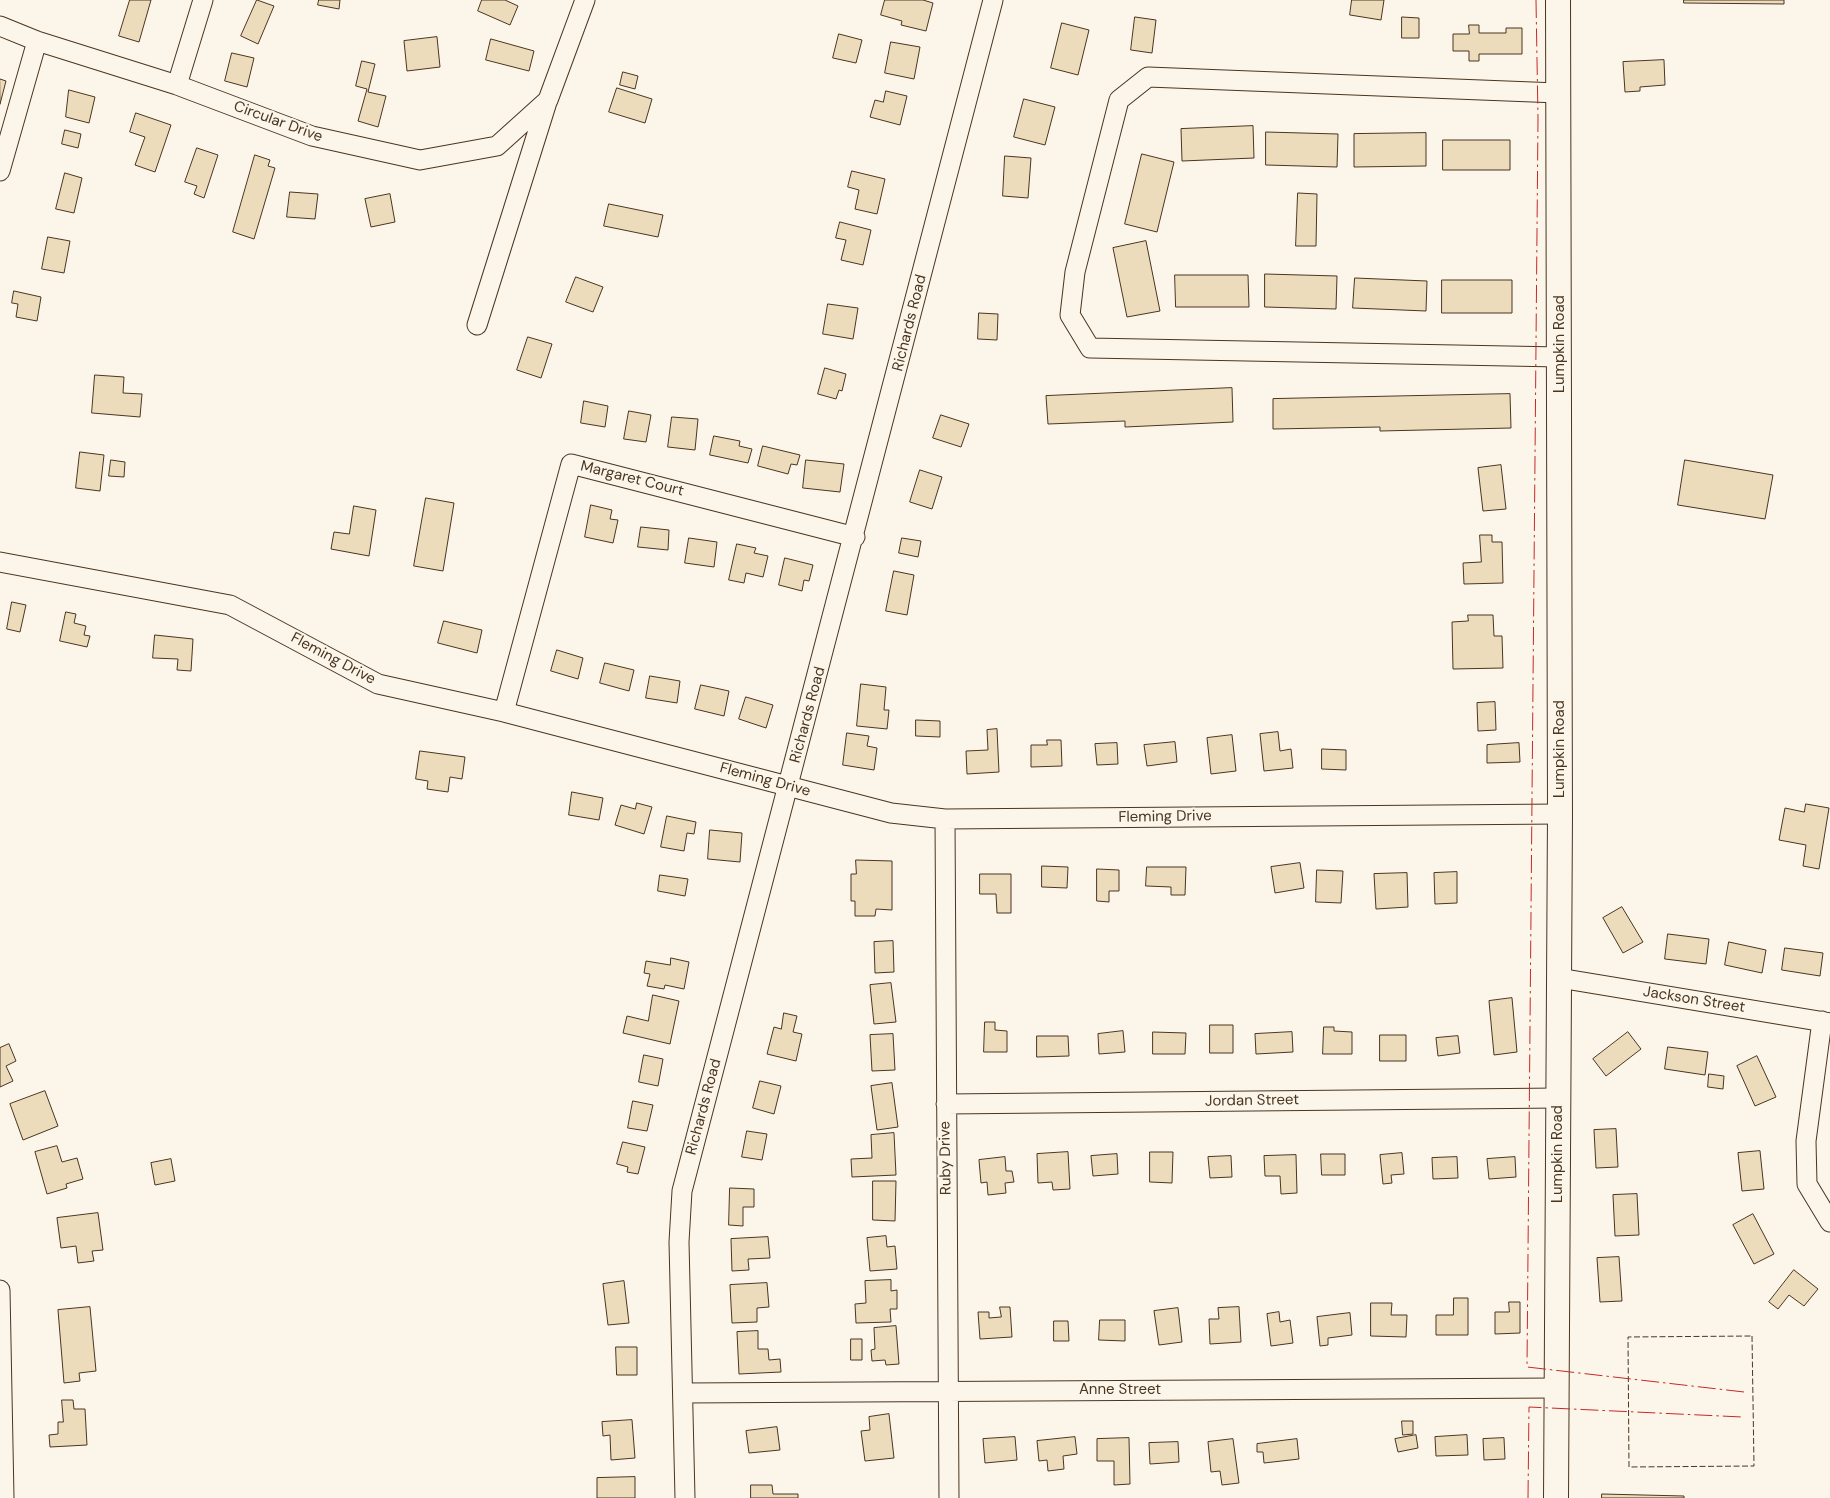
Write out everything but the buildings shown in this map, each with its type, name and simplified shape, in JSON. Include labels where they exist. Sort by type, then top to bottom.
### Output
[{"type":"main road","name":"Lumpkin Road","points":[[1556,1498],[1560,814],[1558,0]]},
{"type":"street","points":[[177,85],[203,0]]},
{"type":"street","name":"Circular Drive","points":[[477,325],[548,100],[585,0]]},
{"type":"street","name":"Richards Road","points":[[685,1498],[679,1242],[682,1191],[993,0]]},
{"type":"street","name":"Circular Drive","points":[[0,26],[177,85],[312,136],[420,160],[497,146],[548,100]]},
{"type":"street","points":[[0,171],[38,40]]},
{"type":"street","points":[[1558,93],[1148,77],[1119,100],[1076,272],[1070,315],[1090,348],[1560,357]]},
{"type":"street","name":"Margaret Court","points":[[504,712],[571,464],[854,537]]},
{"type":"street","name":"Fleming Drive","points":[[0,562],[230,605],[378,684],[504,712],[891,813],[945,819],[1560,814]]},
{"type":"street","name":"Ruby Drive","points":[[945,819],[949,1498]]},
{"type":"street","name":"Jackson Street","points":[[1558,978],[1826,1022]]},
{"type":"street","points":[[1826,1022],[1806,1141],[1807,1184],[1830,1222]]},
{"type":"street","name":"Jordan Street","points":[[946,1104],[1559,1098]]},
{"type":"street","points":[[0,1290],[4,1498]]},
{"type":"street","name":"Anne Street","points":[[684,1393],[1556,1388]]},
{"type":"fence","points":[[1752,1336],[1754,1466],[1629,1467],[1628,1337],[1752,1336]]},
{"type":"power","points":[[1536,0],[1538,118],[1527,1367],[1744,1392]]},
{"type":"power","points":[[1528,1498],[1529,1407],[1742,1417]]}]
